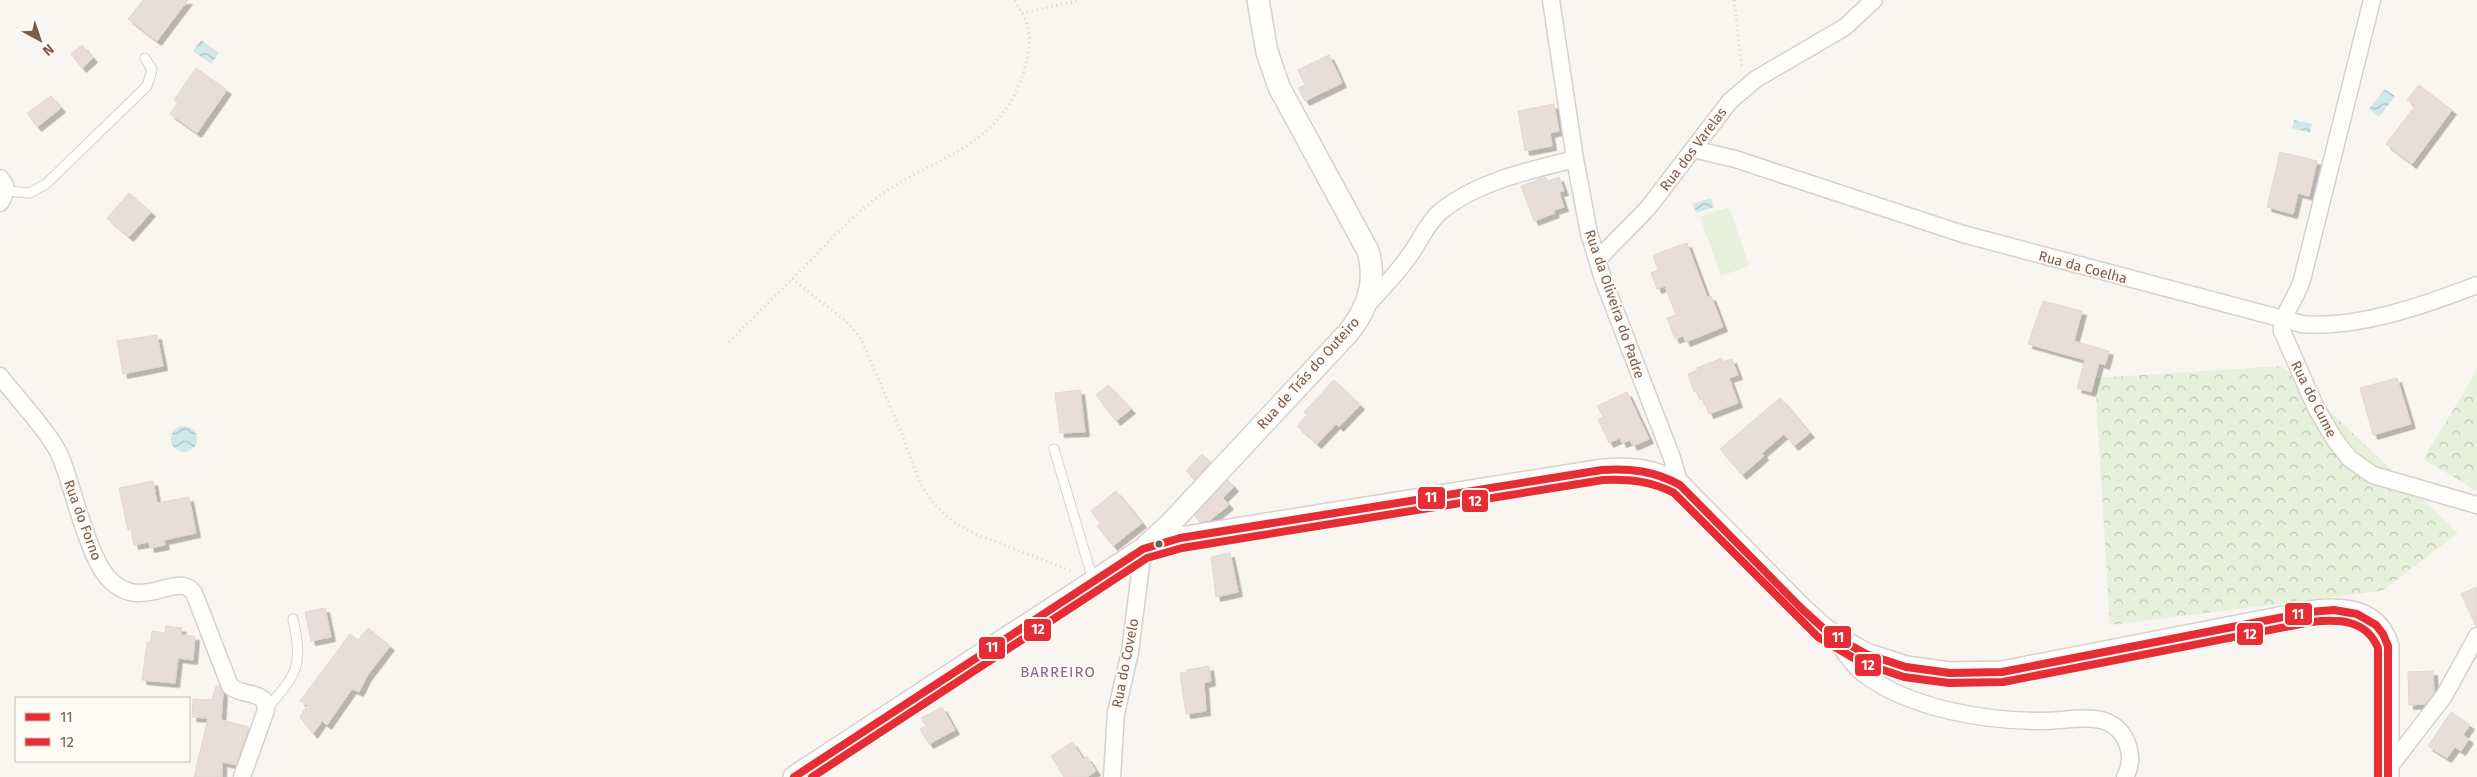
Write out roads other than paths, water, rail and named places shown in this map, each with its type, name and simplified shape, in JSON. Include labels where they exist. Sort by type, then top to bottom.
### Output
[{"type":"street","name":"Rua de Trás do Outeiro","points":[[1143,549],[1170,524],[1337,346],[1354,326],[1365,307],[1372,282],[1368,251],[1279,87],[1267,52],[1258,0]]},
{"type":"street","name":"Rua da Oliveira do Padre","points":[[1551,0],[1586,220],[1597,260],[1672,458],[1680,485]]},
{"type":"street","name":"Rua dos Varelas","points":[[1597,260],[1648,208],[1719,114],[1744,89],[1756,79],[1832,37],[1874,0]]},
{"type":"street","points":[[2282,320],[2295,300],[2302,280],[2372,0]]},
{"type":"street","name":"Rua da Coelha","points":[[1693,149],[1753,165],[1963,234],[2282,320],[2316,325],[2358,320],[2417,306],[2477,285]]},
{"type":"street","points":[[1365,307],[1400,268],[1431,222],[1449,206],[1480,189],[1502,180],[1575,159]]},
{"type":"street","name":"Rua do Cume","points":[[2282,320],[2284,337],[2316,408],[2335,440],[2349,458],[2374,475],[2477,505]]},
{"type":"street","name":"Rua do Forno","points":[[0,376],[58,452],[96,558],[106,576],[119,589],[131,594],[143,594],[182,585],[189,587],[194,593],[230,686],[234,690],[260,697],[266,705],[266,710]]},
{"type":"street","points":[[794,777],[1143,549],[1180,538],[1602,470],[1643,470],[1662,474],[1680,485],[1795,602],[1830,633],[1866,654],[1906,667],[1977,673],[2027,668],[2315,611],[2336,610],[2358,613],[2380,629],[2388,646],[2388,774]]},
{"type":"street","name":"Rua do Covelo","points":[[1112,777],[1116,713],[1130,652],[1143,549]]},
{"type":"street","points":[[1830,633],[1852,663],[1876,682],[1890,690],[1945,709],[1998,720],[2092,720],[2109,723],[2121,734],[2130,751],[2129,769],[2125,777]]},
{"type":"street","points":[[2388,774],[2447,691],[2477,636]]},
{"type":"street","points":[[242,777],[266,710]]},
{"type":"lane","points":[[2,191],[23,194],[36,192],[88,144],[147,86],[152,70],[145,58]]},
{"type":"lane","points":[[1054,449],[1093,580]]},
{"type":"lane","points":[[266,710],[287,684],[297,666],[298,643],[293,619]]},
{"type":"water","points":[[201,40],[219,53],[211,64],[193,51]]},
{"type":"water","points":[[2385,89],[2395,96],[2379,117],[2369,109]]},
{"type":"water","points":[[2294,120],[2312,124],[2310,133],[2292,128]]},
{"type":"water","points":[[1711,198],[1714,207],[1696,213],[1693,204]]},
{"type":"water","points":[[184,426],[193,430],[197,439],[193,448],[184,452],[175,448],[171,439],[175,430]]},
{"type":"district","name":"BARREIRO","points":[[1058,672]]}]
